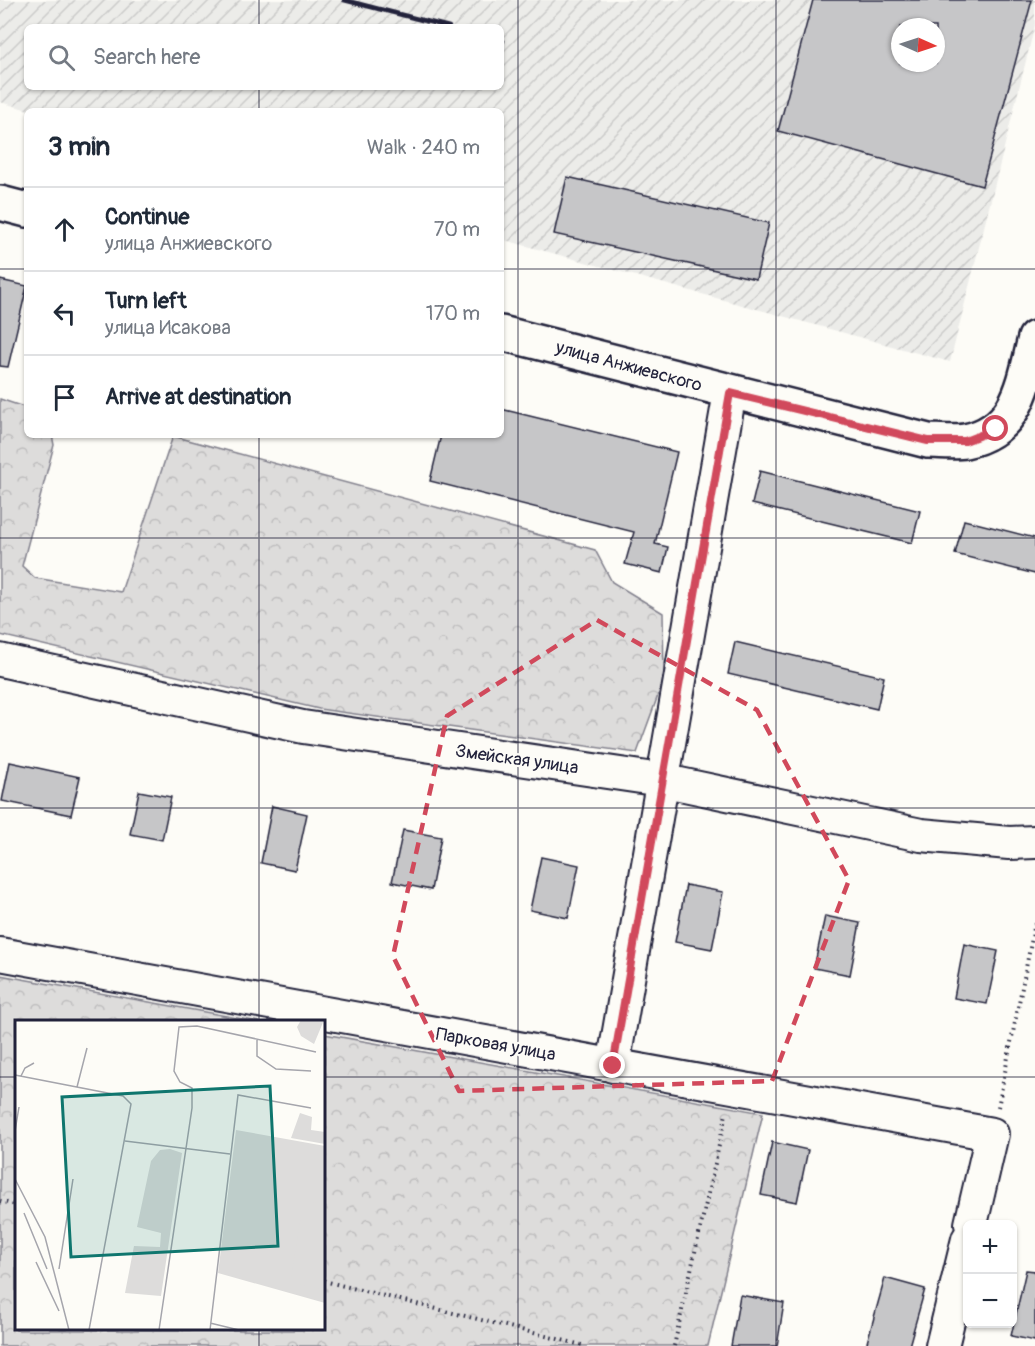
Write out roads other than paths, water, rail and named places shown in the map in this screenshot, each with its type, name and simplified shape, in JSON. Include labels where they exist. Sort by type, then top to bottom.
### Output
[{"type":"street","points":[[0,203],[24,209]]},
{"type":"street","name":"улица Анжиевского","points":[[504,334],[730,393],[928,441],[965,441],[996,429],[1021,396],[1035,338]]},
{"type":"street","points":[[613,1066],[730,393]]},
{"type":"street","name":"Змейская улица","points":[[0,660],[303,727],[661,780],[921,835],[1009,843],[1035,842]]},
{"type":"street","name":"Парковая улица","points":[[0,954],[992,1134],[972,1220]]},
{"type":"street","points":[[942,1346],[963,1260]]},
{"type":"railway","points":[[344,0],[437,24]]}]
